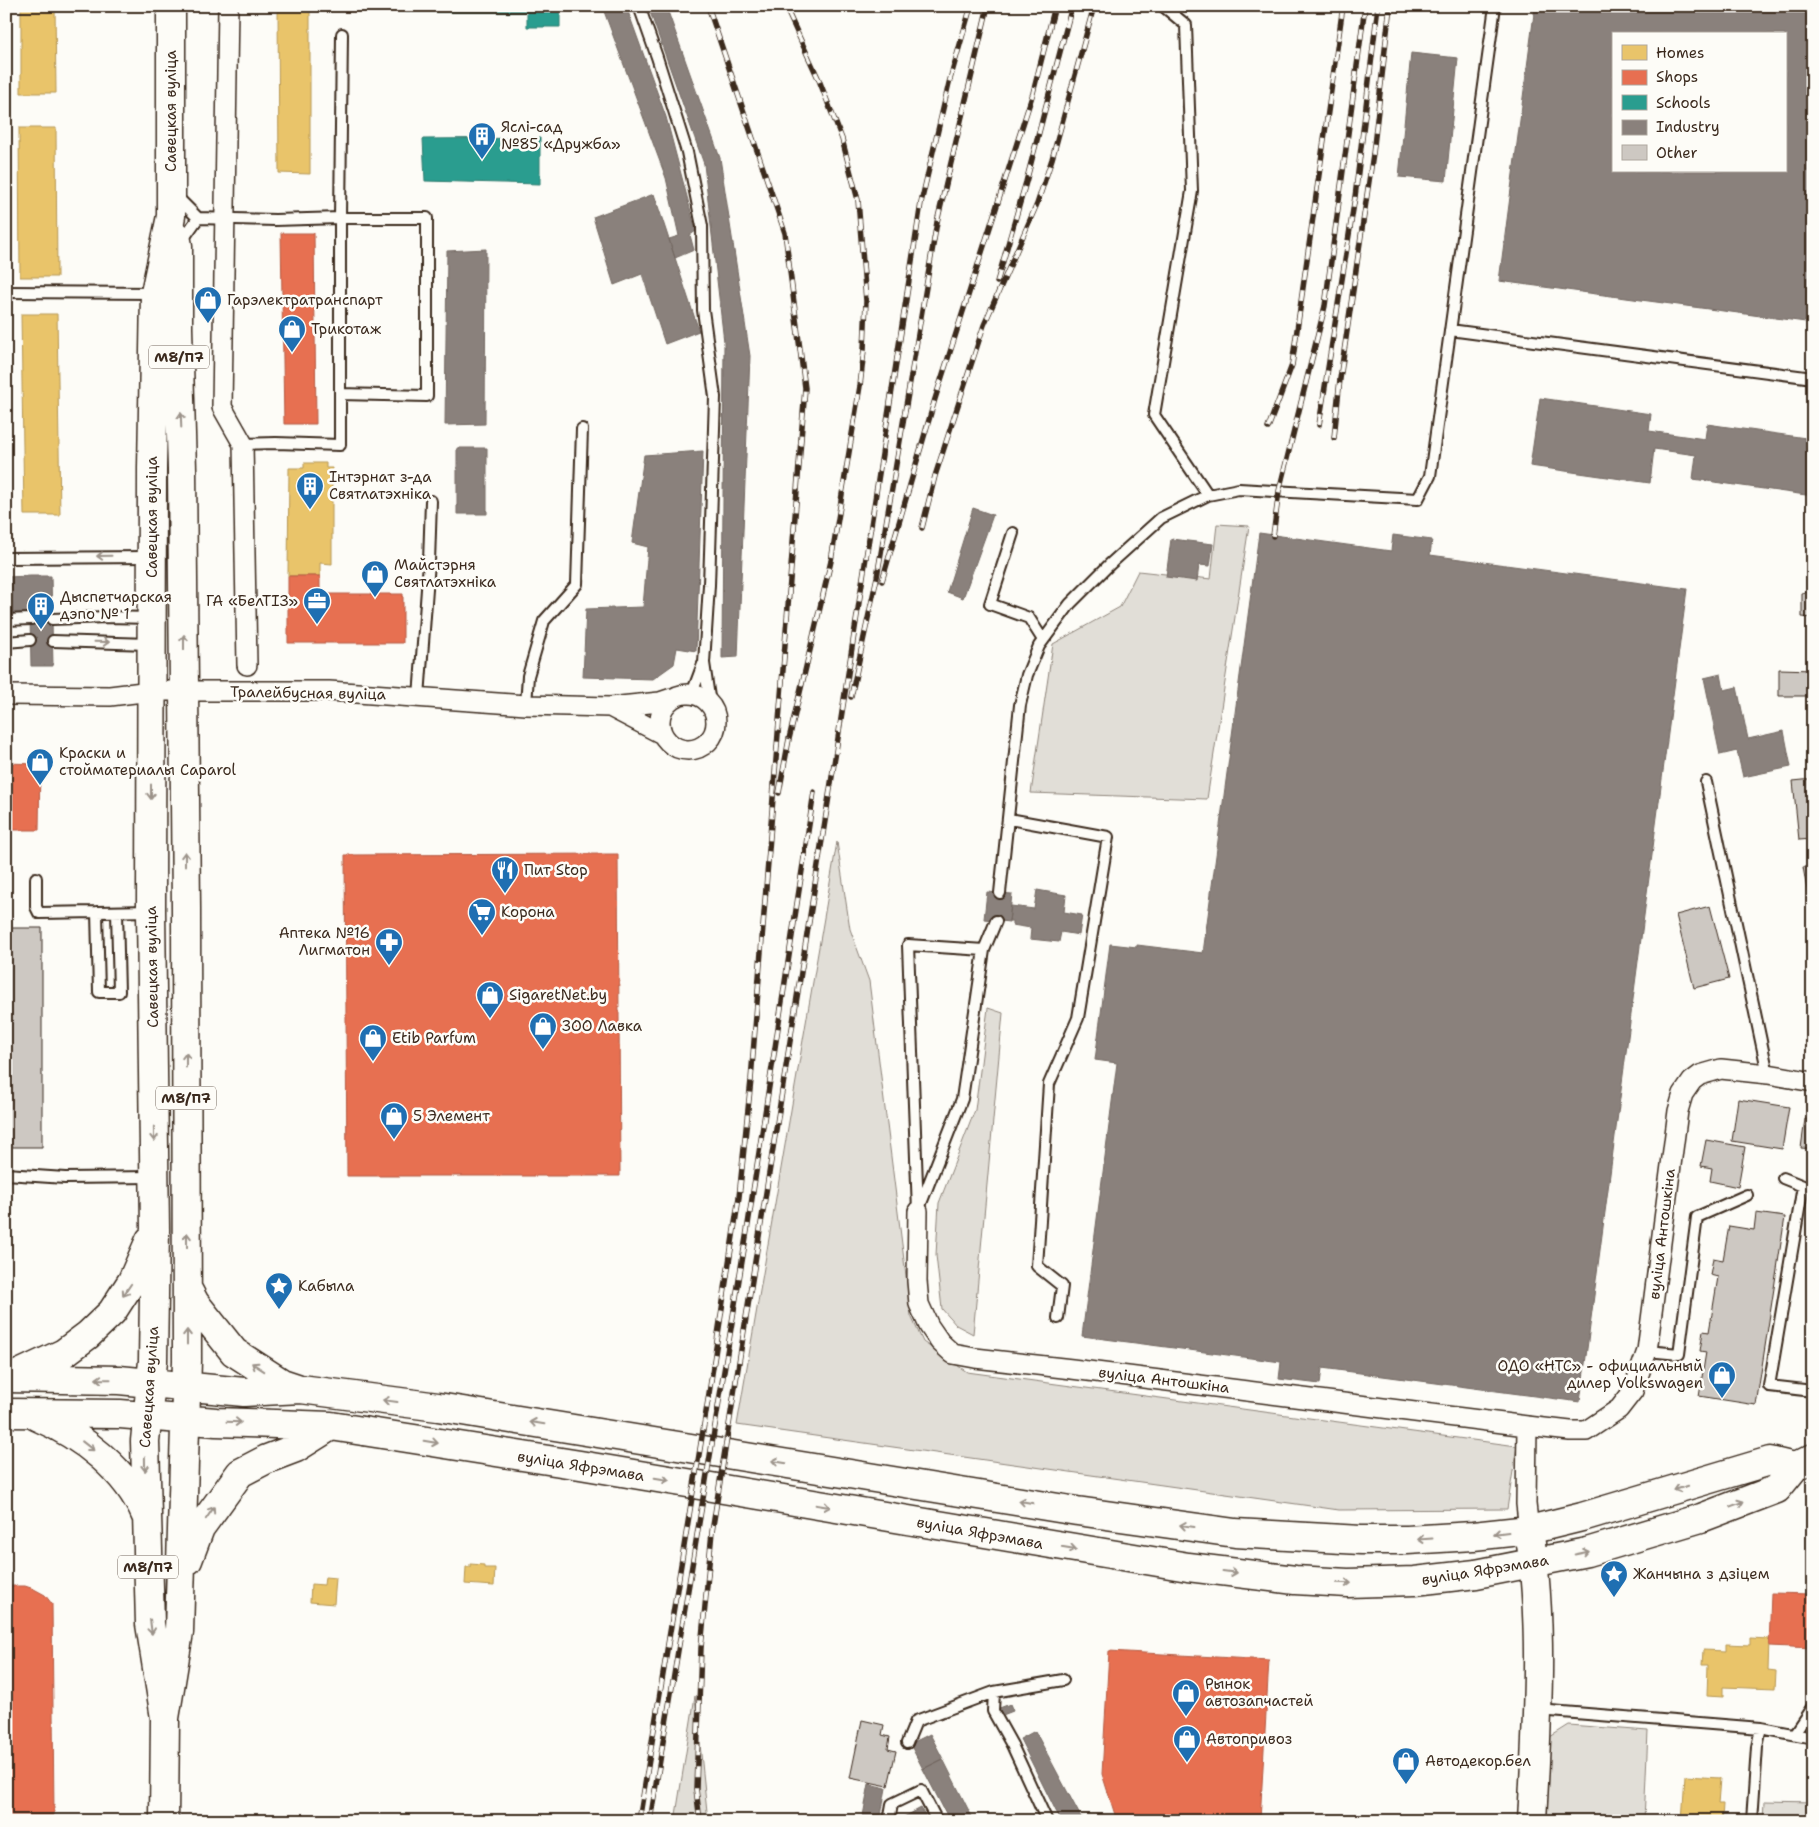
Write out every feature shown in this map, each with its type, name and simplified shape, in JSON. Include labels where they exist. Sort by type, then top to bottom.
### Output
[{"type":"main road","name":"Савецкая вуліца","points":[[164,1821],[165,1718],[179,1632],[186,1419],[187,1288],[182,469],[178,246],[171,203],[171,6]]},
{"type":"main road","name":"Савецкая вуліца","points":[[165,1718],[150,1624],[145,1441],[154,1361],[155,1230],[151,911],[151,691],[154,293],[171,203]]},
{"type":"main road","points":[[8,1378],[64,1352],[88,1335],[112,1312],[132,1281],[155,1230]]},
{"type":"main road","points":[[187,1288],[195,1303],[234,1352],[282,1383],[301,1389]]},
{"type":"main road","name":"вуліца Яфрэмава","points":[[8,1378],[119,1380],[244,1392],[301,1389],[438,1407],[1077,1511],[1235,1533],[1361,1540],[1407,1540],[1529,1530],[1582,1517],[1770,1461],[1804,1462]]},
{"type":"main road","points":[[18,1413],[70,1433],[105,1460],[120,1476],[142,1506],[147,1519]]},
{"type":"main road","name":"вуліца Яфрэмава","points":[[18,1413],[120,1414],[331,1426],[580,1465],[1188,1567],[1295,1580],[1348,1583],[1415,1581],[1476,1574],[1587,1552],[1701,1518],[1777,1489],[1804,1462]]},
{"type":"main road","points":[[180,1591],[189,1555],[200,1528],[240,1472],[267,1458],[296,1448],[331,1426]]},
{"type":"main road","points":[[580,1465],[588,1461],[594,1452],[594,1439],[586,1431]]},
{"type":"main road","points":[[1529,1530],[1534,1562],[1539,1635],[1538,1710],[1532,1821]]},
{"type":"street","points":[[228,6],[222,406],[243,444],[247,665]]},
{"type":"street","name":"Тралейбусная вуліца","points":[[6,695],[110,696],[151,691],[330,691],[526,705],[610,707],[660,702],[679,696]]},
{"type":"street","points":[[679,696],[699,696],[710,704],[716,721],[715,730],[708,742],[697,749],[683,750],[671,745],[662,734],[659,721],[663,708],[679,696]]},
{"type":"street","name":"Тралейбусная вуліца","points":[[610,707],[662,734]]},
{"type":"street","name":"вуліца Антошкіна","points":[[918,1211],[917,1281],[919,1304],[929,1326],[940,1342],[953,1354],[1570,1432],[1586,1431],[1619,1409],[1634,1391],[1647,1351],[1678,1111],[1683,1094],[1692,1081],[1700,1075],[1720,1069],[1768,1074],[1813,1082]]},
{"type":"street","points":[[1527,1426],[1526,1504],[1529,1530]]},
{"type":"lane","points":[[639,6],[658,56],[687,152],[702,226],[703,310],[715,397],[709,585],[704,663],[710,704]]},
{"type":"lane","points":[[1163,6],[1186,25],[1192,192],[1154,415],[1208,495]]},
{"type":"lane","points":[[1000,893],[1020,706],[1027,674],[1039,646],[1070,604],[1160,518],[1208,495],[1239,489],[1418,499],[1430,476],[1495,6]]},
{"type":"lane","points":[[243,444],[276,442],[340,445],[342,34]]},
{"type":"lane","points":[[171,203],[198,218],[275,220],[427,218],[427,396],[340,394]]},
{"type":"lane","points":[[178,246],[198,218]]},
{"type":"lane","points":[[6,292],[154,293]]},
{"type":"lane","points":[[1450,330],[1813,378]]},
{"type":"lane","points":[[526,705],[528,676],[544,621],[577,584],[582,429]]},
{"type":"lane","points":[[420,696],[431,501]]},
{"type":"lane","points":[[1013,533],[990,604],[1029,618],[1043,640]]},
{"type":"lane","points":[[6,558],[152,557]]},
{"type":"lane","points":[[52,619],[107,617],[152,631]]},
{"type":"lane","points":[[6,620],[30,618]]},
{"type":"lane","points":[[53,640],[152,631]]},
{"type":"lane","points":[[6,642],[30,640]]},
{"type":"lane","points":[[679,696],[694,688],[704,663]]},
{"type":"lane","points":[[1706,782],[1768,1074]]},
{"type":"lane","points":[[1009,819],[1108,837],[1078,1018],[1049,1084],[1038,1266],[1062,1286],[1058,1318]]},
{"type":"lane","points":[[36,878],[36,907],[39,913],[151,911]]},
{"type":"lane","points":[[97,912],[99,992],[118,992],[117,912]]},
{"type":"lane","points":[[918,1211],[962,1099],[984,950],[996,921]]},
{"type":"lane","points":[[918,1211],[908,945],[984,950]]},
{"type":"lane","points":[[6,1174],[65,1178],[154,1177]]},
{"type":"lane","points":[[1783,1178],[1803,1186],[1769,1386],[1813,1391]]},
{"type":"lane","points":[[1647,1351],[1679,1354],[1697,1217],[1747,1195]]},
{"type":"lane","points":[[907,1743],[916,1721],[994,1692],[1063,1680]]},
{"type":"lane","points":[[994,1692],[993,1711],[1012,1745],[1047,1821]]},
{"type":"lane","points":[[1794,1734],[1813,1706]]},
{"type":"lane","points":[[1538,1710],[1761,1728],[1813,1738]]},
{"type":"lane","points":[[1752,1821],[1757,1747],[1761,1728]]},
{"type":"lane","points":[[889,1821],[892,1804],[921,1790],[937,1821]]},
{"type":"shaded area","points":[[1217,524],[1249,526],[1207,799],[1031,793],[1053,644],[1120,607],[1138,571],[1211,579]]},
{"type":"shaded area","points":[[837,842],[850,929],[869,981],[911,1316],[923,1342],[967,1372],[1517,1446],[1507,1509],[1339,1510],[737,1425]]},
{"type":"shaded area","points":[[988,1008],[1003,1013],[973,1334],[956,1325],[942,1309],[936,1255],[939,1203],[975,1110]]},
{"type":"shaded area","points":[[695,1696],[708,1821],[675,1821]]},
{"type":"shaded area","points":[[1569,1725],[1648,1731],[1644,1821],[1545,1821],[1550,1737]]},
{"type":"shaded area","points":[[1765,1801],[1813,1802],[1813,1821],[1764,1821]]},
{"type":"building: Homes","points":[[21,6],[55,6],[56,93],[21,93]]},
{"type":"building: Homes","points":[[278,6],[310,6],[310,174],[279,173]]},
{"type":"building: Homes","points":[[19,128],[56,128],[57,277],[20,277]]},
{"type":"building: Homes","points":[[21,314],[57,314],[60,515],[24,515]]},
{"type":"building: Homes","name":"Інтэрнат з-да Святлатэхніка","points":[[304,463],[326,463],[326,468],[332,468],[332,564],[320,563],[320,576],[288,576],[289,468],[304,468]]},
{"type":"building: Homes","points":[[470,1564],[484,1565],[484,1568],[495,1568],[494,1586],[465,1584],[466,1567],[470,1567]]},
{"type":"building: Homes","points":[[325,1577],[336,1578],[334,1604],[310,1602],[311,1584],[324,1585]]},
{"type":"building: Homes","points":[[1750,1638],[1769,1639],[1768,1671],[1776,1672],[1775,1689],[1723,1687],[1723,1697],[1707,1696],[1708,1665],[1702,1665],[1703,1650],[1726,1651],[1726,1644],[1750,1645]]},
{"type":"building: Homes","points":[[1685,1776],[1720,1778],[1718,1804],[1723,1804],[1722,1821],[1682,1821]]},
{"type":"building: Shops","points":[[281,233],[314,233],[316,424],[284,424]]},
{"type":"building: Shops","points":[[288,576],[320,576],[320,594],[403,594],[403,643],[288,643]]},
{"type":"building: Shops","points":[[6,763],[40,764],[39,830],[6,830]]},
{"type":"building: Shops","name":"Корона","points":[[618,854],[620,1176],[347,1176],[345,855]]},
{"type":"building: Shops","points":[[6,1586],[25,1586],[34,1589],[45,1595],[52,1604],[54,1815],[6,1815]]},
{"type":"building: Shops","points":[[1771,1593],[1813,1594],[1813,1648],[1769,1646]]},
{"type":"building: Shops","name":"Рынок автозапчастей","points":[[1109,1651],[1269,1660],[1260,1821],[1117,1821],[1102,1774]]},
{"type":"building: Schools","points":[[383,6],[560,6],[560,27],[527,27],[527,12],[383,12]]},
{"type":"building: Schools","name":"Яслі-сад №85 «Дружба»","points":[[540,138],[540,184],[425,181],[423,139]]},
{"type":"building: Industry","points":[[602,6],[626,6],[666,117],[696,231],[690,235],[694,250],[675,258],[669,239],[679,236],[666,178]]},
{"type":"building: Industry","points":[[648,6],[666,6],[720,158],[750,356],[738,657],[722,658],[724,342],[704,164]]},
{"type":"building: Industry","points":[[1535,6],[1813,6],[1813,323],[1499,281]]},
{"type":"building: Industry","points":[[1411,53],[1458,58],[1446,181],[1399,177]]},
{"type":"building: Industry","points":[[654,194],[699,331],[665,344],[642,274],[614,285],[593,217]]},
{"type":"building: Industry","points":[[486,249],[485,424],[445,425],[447,251]]},
{"type":"building: Industry","points":[[1540,398],[1651,414],[1649,431],[1705,439],[1707,424],[1813,439],[1813,496],[1693,479],[1696,455],[1654,449],[1650,483],[1530,466]]},
{"type":"building: Industry","points":[[457,448],[487,448],[487,514],[457,514]]},
{"type":"building: Industry","points":[[703,451],[696,651],[677,648],[674,664],[653,679],[583,677],[586,609],[643,607],[648,547],[632,543],[644,455]]},
{"type":"building: Industry","points":[[973,508],[993,515],[963,598],[947,592]]},
{"type":"building: Industry","points":[[1259,533],[1391,551],[1393,535],[1432,540],[1430,555],[1687,589],[1580,1402],[1322,1368],[1320,1384],[1279,1379],[1281,1362],[1082,1336],[1117,1063],[1095,1060],[1110,944],[1137,947],[1137,945],[1203,953]]},
{"type":"building: Industry","points":[[1171,539],[1213,544],[1210,566],[1199,565],[1197,581],[1166,577]]},
{"type":"building: Industry","name":"Дыспетчарская дэпо № 1","points":[[51,576],[53,666],[31,666],[30,616],[6,615],[6,577]]},
{"type":"building: Industry","points":[[1721,674],[1724,690],[1737,687],[1748,739],[1784,731],[1791,767],[1743,777],[1737,751],[1720,755],[1704,678]]},
{"type":"building: Industry","points":[[1037,890],[1066,895],[1064,912],[1082,915],[1079,935],[1061,932],[1059,942],[1030,939],[1031,928],[1012,925],[1012,921],[1009,921],[1011,906],[1034,909]]},
{"type":"building: Industry","points":[[987,892],[1012,894],[1009,922],[984,919]]},
{"type":"building: Industry","points":[[1010,1704],[1013,1711],[1000,1716],[997,1709]]},
{"type":"building: Industry","points":[[1035,1731],[1083,1821],[1061,1821],[1020,1739]]},
{"type":"building: Industry","points":[[930,1734],[943,1759],[923,1769],[910,1744]]},
{"type":"building: Industry","points":[[943,1759],[974,1821],[950,1821],[923,1769]]},
{"type":"building: Industry","points":[[869,1784],[886,1788],[880,1821],[862,1821]]},
{"type":"building: Industry","points":[[921,1808],[928,1821],[904,1821],[902,1818]]},
{"type":"building: Other","points":[[1813,591],[1813,618],[1802,617],[1802,593]]},
{"type":"building: Other","points":[[1779,669],[1813,670],[1813,696],[1779,696]]},
{"type":"building: Other","points":[[1813,779],[1813,839],[1799,840],[1793,781]]},
{"type":"building: Other","points":[[1813,866],[1813,924],[1803,867]]},
{"type":"building: Other","points":[[1710,906],[1729,979],[1694,988],[1676,915]]},
{"type":"building: Other","points":[[6,928],[42,928],[42,1147],[6,1147]]},
{"type":"building: Other","points":[[1738,1099],[1789,1107],[1782,1149],[1732,1141]]},
{"type":"building: Other","points":[[1805,1119],[1813,1120],[1813,1149],[1801,1148]]},
{"type":"building: Other","points":[[1706,1140],[1745,1147],[1738,1187],[1710,1181],[1712,1168],[1701,1166]]},
{"type":"building: Other","points":[[1756,1213],[1785,1217],[1756,1405],[1699,1396],[1706,1352],[1700,1351],[1703,1331],[1709,1332],[1718,1277],[1710,1275],[1713,1258],[1723,1260],[1729,1226],[1754,1230]]},
{"type":"building: Other","points":[[862,1720],[884,1725],[882,1735],[890,1737],[888,1749],[896,1751],[888,1786],[850,1778]]},
{"type":"building: Other","points":[[506,1815],[521,1818],[521,1821],[505,1821]]},
{"type":"railway","points":[[639,1821],[708,1400],[739,1197],[751,1080],[805,388],[785,233],[708,6]]},
{"type":"railway","points":[[779,793],[789,739],[831,561],[860,386],[866,301],[858,200],[842,139],[819,80],[785,6]]},
{"type":"railway","points":[[700,1821],[696,1789],[701,1648],[712,1532],[921,203],[949,83],[971,6]]},
{"type":"railway","points":[[851,697],[877,577],[937,222],[988,6]]},
{"type":"railway","points":[[882,581],[935,399],[1033,93],[1055,6]]},
{"type":"railway","points":[[997,282],[1026,182],[1072,6]]},
{"type":"railway","points":[[922,528],[935,476],[984,325],[1037,204],[1052,159],[1094,6]]},
{"type":"railway","points":[[1268,428],[1292,365],[1343,6]]},
{"type":"railway","points":[[1273,536],[1279,491],[1325,306],[1365,6]]},
{"type":"railway","points":[[1319,425],[1355,197],[1378,6]]},
{"type":"railway","points":[[1334,438],[1340,379],[1373,154],[1390,6]]},
{"type":"railway","points":[[650,1821],[747,1231],[814,792]]},
{"type":"place","name":"Яслі-сад №85 «Дружба»","points":[[482,160]]},
{"type":"place","name":"Гарэлектратранспарт","points":[[208,324]]},
{"type":"place","name":"Трикотаж","points":[[292,353]]},
{"type":"place","name":"Інтэрнат з-да Святлатэхніка","points":[[310,510]]},
{"type":"place","name":"Майстэрня Святлатэхніка","points":[[375,598]]},
{"type":"place","name":"ГА «БелТІЗ»","points":[[317,625]]},
{"type":"place","name":"Дыспетчарская дэпо № 1","points":[[41,630]]},
{"type":"place","name":"Краски и стойматериалы Сaparol","points":[[40,786]]},
{"type":"place","name":"Пит Stop","points":[[505,894]]},
{"type":"place","name":"Корона","points":[[482,936]]},
{"type":"place","name":"Аптека №16 Лигматон","points":[[389,966]]},
{"type":"place","name":"SigaretNet.by","points":[[490,1019]]},
{"type":"place","name":"ЗОО Лавка","points":[[543,1050]]},
{"type":"place","name":"Etib Parfum","points":[[373,1062]]},
{"type":"place","name":"5 Элемент","points":[[394,1140]]},
{"type":"place","name":"Кабыла","points":[[279,1310]]},
{"type":"place","name":"ОДО «НТС» - официальный дилер Volkswagen","points":[[1722,1399]]},
{"type":"place","name":"Жанчына з дзіцем","points":[[1614,1598]]},
{"type":"place","name":"Рынок автозапчастей","points":[[1186,1717]]},
{"type":"place","name":"Автопривоз","points":[[1187,1763]]},
{"type":"place","name":"Автодекор.бел","points":[[1406,1785]]}]
